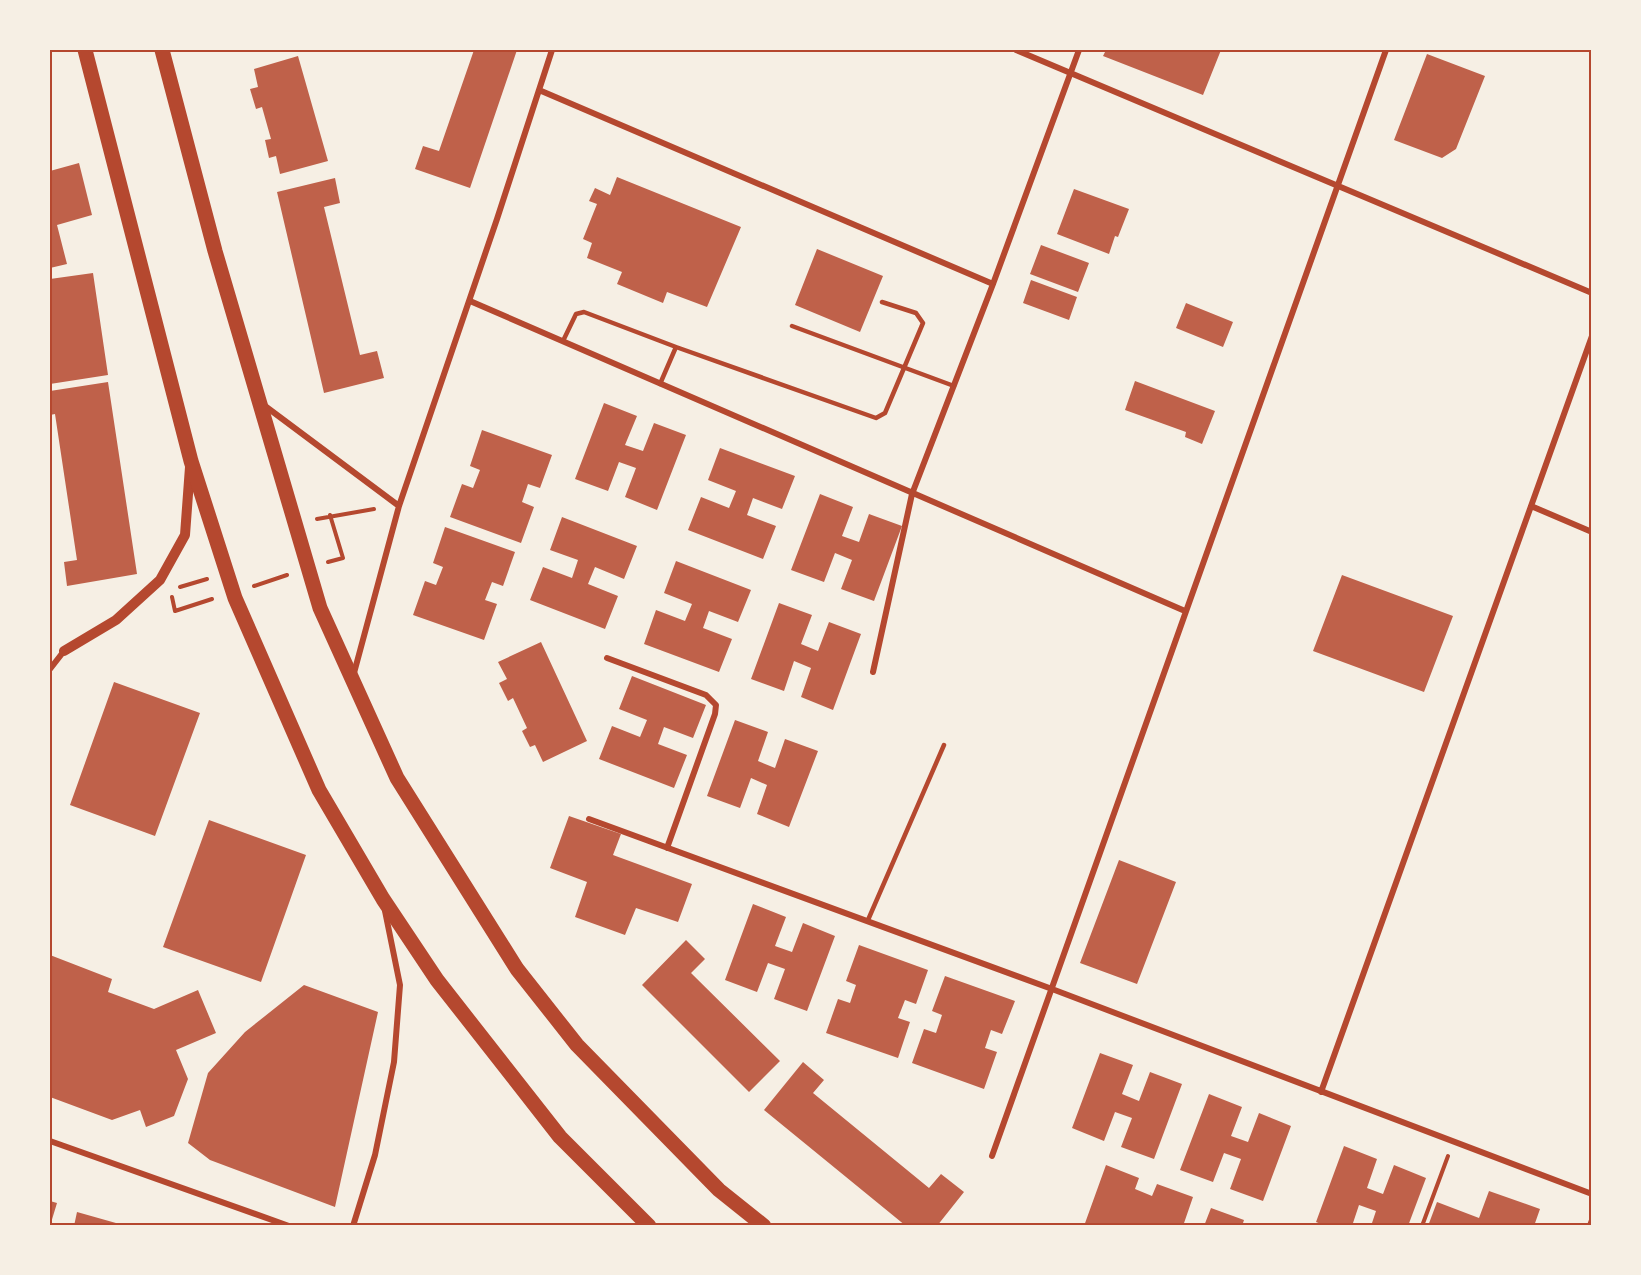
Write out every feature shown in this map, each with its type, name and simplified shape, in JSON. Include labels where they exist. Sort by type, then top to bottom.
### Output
[{"type":"main road","points":[[85,50],[191,461],[235,598],[320,790],[383,899],[437,980],[560,1137],[650,1226]]},
{"type":"main road","points":[[162,50],[215,251],[320,608],[397,778],[517,969],[577,1045],[719,1190],[764,1226]]},
{"type":"street","points":[[352,679],[399,506],[470,301],[552,50]]},
{"type":"street","points":[[1016,50],[1592,293]]},
{"type":"street","points":[[873,672],[912,494],[993,284],[1079,50]]},
{"type":"street","points":[[992,1156],[1386,50]]},
{"type":"street","points":[[539,90],[993,284]]},
{"type":"street","points":[[470,301],[1185,611]]},
{"type":"street","points":[[1322,1092],[1592,336]]},
{"type":"street","points":[[260,402],[399,506]]},
{"type":"street","points":[[50,669],[64,651],[116,620],[160,580],[185,536],[191,461]]},
{"type":"street","points":[[1531,506],[1592,532]]},
{"type":"street","points":[[607,658],[706,695],[716,705],[667,848]]},
{"type":"street","points":[[589,819],[868,920],[1592,1194]]},
{"type":"street","points":[[353,1226],[375,1155],[394,1062],[400,985],[383,899]]},
{"type":"street","points":[[50,1141],[289,1226]]},
{"type":"lane","points":[[563,342],[576,314],[584,312],[876,418],[885,413],[923,323],[916,313],[882,302]]},
{"type":"lane","points":[[792,326],[954,387]]},
{"type":"lane","points":[[660,384],[676,347]]},
{"type":"lane","points":[[868,920],[944,745]]},
{"type":"lane","points":[[1589,1226],[1592,1218]]},
{"type":"path","points":[[296,525],[330,515],[399,506]]},
{"type":"path","points":[[321,565],[343,558],[330,515]]},
{"type":"path","points":[[220,596],[175,610],[171,590],[227,573]]},
{"type":"path","points":[[254,586],[287,575]]},
{"type":"path","points":[[1422,1226],[1453,1141]]},
{"type":"building","points":[[474,50],[517,50],[470,188],[415,169],[423,146],[439,151]]},
{"type":"building","points":[[1106,50],[1221,50],[1203,95],[1103,56]]},
{"type":"building","points":[[1427,54],[1485,76],[1456,149],[1442,158],[1394,140]]},
{"type":"building","points":[[298,56],[328,161],[280,174],[276,156],[269,158],[265,140],[271,139],[262,107],[256,109],[250,89],[258,87],[254,69]]},
{"type":"building","points":[[79,163],[92,215],[57,225],[67,264],[50,268],[50,171]]},
{"type":"building","points":[[617,177],[741,227],[707,307],[667,292],[663,303],[617,284],[622,272],[587,258],[592,243],[583,239],[597,204],[589,201],[595,188],[610,195]]},
{"type":"building","points":[[335,178],[340,203],[324,207],[360,355],[377,351],[384,378],[324,393],[277,192]]},
{"type":"building","points":[[1074,189],[1129,209],[1118,237],[1115,236],[1109,254],[1057,234]]},
{"type":"building","points":[[1041,245],[1089,263],[1078,292],[1030,274]]},
{"type":"building","points":[[817,249],[883,276],[860,332],[795,305]]},
{"type":"building","points":[[93,273],[108,375],[50,384],[50,279]]},
{"type":"building","points":[[1031,280],[1077,297],[1069,320],[1023,303]]},
{"type":"building","points":[[1186,303],[1233,322],[1223,347],[1176,328]]},
{"type":"building","points":[[1135,381],[1215,411],[1202,444],[1185,437],[1186,432],[1125,410]]},
{"type":"building","points":[[108,382],[137,574],[67,586],[64,562],[77,560],[55,414],[50,415],[50,391]]},
{"type":"building","points":[[604,403],[637,416],[625,445],[643,451],[654,423],[686,435],[657,510],[625,497],[636,468],[619,462],[608,491],[575,479]]},
{"type":"building","points":[[482,430],[552,455],[540,488],[528,484],[522,502],[534,507],[521,543],[450,517],[462,484],[473,488],[480,470],[470,466]]},
{"type":"building","points":[[720,448],[795,476],[782,509],[753,498],[747,515],[776,526],[763,559],[688,530],[701,497],[729,508],[736,491],[708,480]]},
{"type":"building","points":[[820,494],[853,507],[842,536],[859,542],[869,514],[902,526],[874,601],[841,589],[852,560],[835,553],[824,582],[791,570]]},
{"type":"building","points":[[562,517],[637,546],[624,579],[595,567],[588,584],[618,596],[605,629],[530,600],[543,567],[572,578],[578,560],[550,550]]},
{"type":"building","points":[[445,527],[515,552],[503,586],[492,582],[485,600],[497,604],[484,640],[413,615],[425,581],[436,585],[443,567],[433,563]]},
{"type":"building","points":[[676,561],[751,590],[738,622],[709,611],[703,628],[732,639],[719,672],[644,644],[656,610],[685,621],[692,604],[664,593]]},
{"type":"building","points":[[1342,575],[1453,616],[1424,692],[1313,651]]},
{"type":"building","points":[[779,603],[812,615],[801,644],[818,651],[829,622],[861,634],[833,710],[801,697],[811,668],[794,661],[784,691],[751,679]]},
{"type":"building","points":[[541,642],[587,741],[543,762],[535,745],[530,747],[522,731],[527,728],[513,698],[508,701],[499,683],[507,679],[498,662]]},
{"type":"building","points":[[632,676],[706,705],[693,738],[664,727],[658,744],[687,755],[674,788],[599,759],[612,726],[640,737],[647,720],[619,709]]},
{"type":"building","points":[[114,682],[200,713],[155,836],[70,805]]},
{"type":"building","points":[[735,720],[768,732],[758,761],[775,768],[785,739],[818,751],[789,827],[757,814],[767,785],[751,778],[740,808],[707,796]]},
{"type":"building","points":[[569,816],[621,834],[613,855],[692,884],[678,922],[636,908],[625,935],[575,917],[587,882],[550,868]]},
{"type":"building","points":[[209,820],[306,855],[261,982],[163,947]]},
{"type":"building","points":[[1119,860],[1176,882],[1137,984],[1080,963]]},
{"type":"building","points":[[753,904],[786,917],[775,946],[792,952],[803,923],[835,936],[807,1011],[774,999],[785,969],[768,963],[757,992],[725,980]]},
{"type":"building","points":[[686,940],[705,959],[691,973],[780,1061],[749,1092],[642,985]]},
{"type":"building","points":[[859,945],[928,970],[916,1004],[905,1000],[898,1018],[910,1022],[898,1058],[826,1033],[838,999],[850,1003],[856,985],[846,981]]},
{"type":"building","points":[[50,955],[112,979],[108,992],[154,1009],[198,990],[216,1033],[176,1050],[188,1079],[174,1116],[146,1127],[140,1110],[112,1120],[50,1097]]},
{"type":"building","points":[[945,976],[1015,1001],[1002,1034],[991,1030],[985,1048],[997,1052],[984,1089],[912,1063],[924,1029],[936,1033],[942,1015],[932,1011]]},
{"type":"building","points":[[304,985],[378,1012],[335,1207],[210,1160],[188,1143],[208,1073],[245,1032]]},
{"type":"building","points":[[1100,1053],[1133,1065],[1122,1094],[1139,1101],[1150,1072],[1182,1084],[1154,1159],[1121,1147],[1132,1118],[1115,1112],[1104,1141],[1072,1128]]},
{"type":"building","points":[[803,1062],[824,1080],[813,1093],[929,1188],[941,1174],[964,1192],[937,1226],[906,1226],[764,1110]]},
{"type":"building","points":[[1209,1094],[1242,1107],[1231,1136],[1248,1142],[1259,1113],[1291,1126],[1263,1201],[1230,1189],[1241,1159],[1224,1153],[1213,1182],[1180,1170]]},
{"type":"building","points":[[1344,1146],[1377,1159],[1367,1188],[1383,1194],[1394,1165],[1426,1178],[1408,1226],[1371,1226],[1376,1211],[1359,1205],[1352,1226],[1326,1226],[1316,1222]]},
{"type":"building","points":[[1106,1165],[1139,1178],[1135,1189],[1152,1196],[1157,1184],[1193,1197],[1183,1226],[1084,1226]]},
{"type":"building","points":[[1489,1191],[1540,1209],[1534,1226],[1428,1226],[1437,1202],[1479,1218]]},
{"type":"building","points":[[50,1201],[57,1203],[50,1226]]},
{"type":"building","points":[[1211,1208],[1244,1220],[1242,1226],[1204,1226]]},
{"type":"building","points":[[77,1212],[123,1225],[123,1226],[74,1226]]}]
